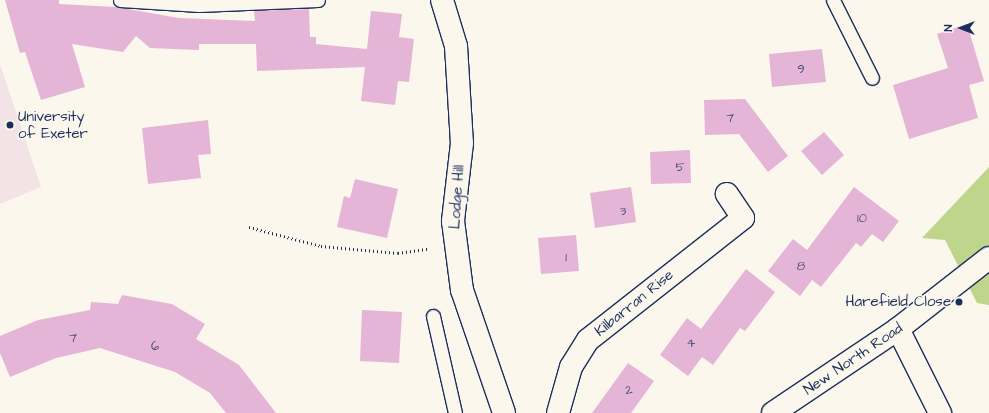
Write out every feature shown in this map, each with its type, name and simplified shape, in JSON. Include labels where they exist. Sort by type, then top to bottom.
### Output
[{"type":"street","name":"Lodge Hill","points":[[442,0],[456,46],[462,143],[453,221],[462,290],[504,413]]},
{"type":"street","name":"Kilbarran Rise","points":[[558,413],[571,367],[588,340],[749,225],[727,194]]},
{"type":"street","name":"New North Road","points":[[773,413],[898,329],[989,258]]},
{"type":"street","points":[[898,329],[940,413]]},
{"type":"lane","points":[[120,0],[199,5],[318,0]]},
{"type":"lane","points":[[833,0],[872,78]]},
{"type":"lane","points":[[433,316],[455,413]]},
{"type":"path","points":[[248,227],[321,246],[398,253],[456,246]]},
{"type":"shaded area","name":"University of Exeter","points":[[0,64],[41,187],[0,204]]},
{"type":"green space","points":[[989,167],[989,305],[977,303],[945,240],[922,238]]},
{"type":"building","points":[[5,0],[59,0],[59,4],[116,7],[179,18],[255,21],[254,11],[309,9],[310,37],[316,37],[316,44],[367,49],[371,11],[402,14],[399,37],[414,39],[409,82],[398,81],[395,105],[361,101],[365,67],[257,71],[256,44],[199,44],[199,50],[150,48],[136,36],[123,52],[72,44],[85,87],[41,100],[25,52],[20,53]]},
{"type":"building","points":[[967,24],[984,81],[969,85],[978,118],[909,139],[893,85],[948,68],[937,34]]},
{"type":"building","points":[[822,49],[826,82],[772,87],[769,54]]},
{"type":"building","points":[[745,99],[788,156],[768,172],[739,134],[705,135],[704,100]]},
{"type":"building","points":[[208,120],[211,154],[198,155],[201,178],[148,184],[142,128]]},
{"type":"building","points":[[824,132],[844,155],[822,175],[801,151]]},
{"type":"building","points":[[690,150],[691,183],[651,184],[650,152]]},
{"type":"building","points":[[355,179],[398,189],[387,238],[337,227],[344,196],[350,198]]},
{"type":"building","points":[[631,187],[636,222],[595,228],[590,193]]},
{"type":"building","points":[[854,187],[899,221],[883,242],[872,234],[861,247],[856,243],[821,287],[812,280],[800,296],[768,271],[793,239],[807,250]]},
{"type":"building","points":[[576,235],[579,271],[541,274],[538,238]]},
{"type":"building","points":[[746,269],[775,292],[745,331],[740,328],[713,365],[702,357],[688,376],[660,355],[687,318],[701,329]]},
{"type":"building","points":[[122,295],[172,304],[205,324],[196,339],[239,365],[276,413],[226,413],[210,393],[175,372],[100,348],[56,358],[10,377],[0,353],[0,336],[38,320],[90,310],[91,302],[118,304]]},
{"type":"building","points":[[362,310],[402,312],[399,363],[360,361]]},
{"type":"building","points":[[628,363],[654,381],[631,413],[592,413]]},
{"type":"place","name":"University of Exeter","points":[[10,125]]},
{"type":"place","name":"Harefield Close","points":[[959,302]]}]
